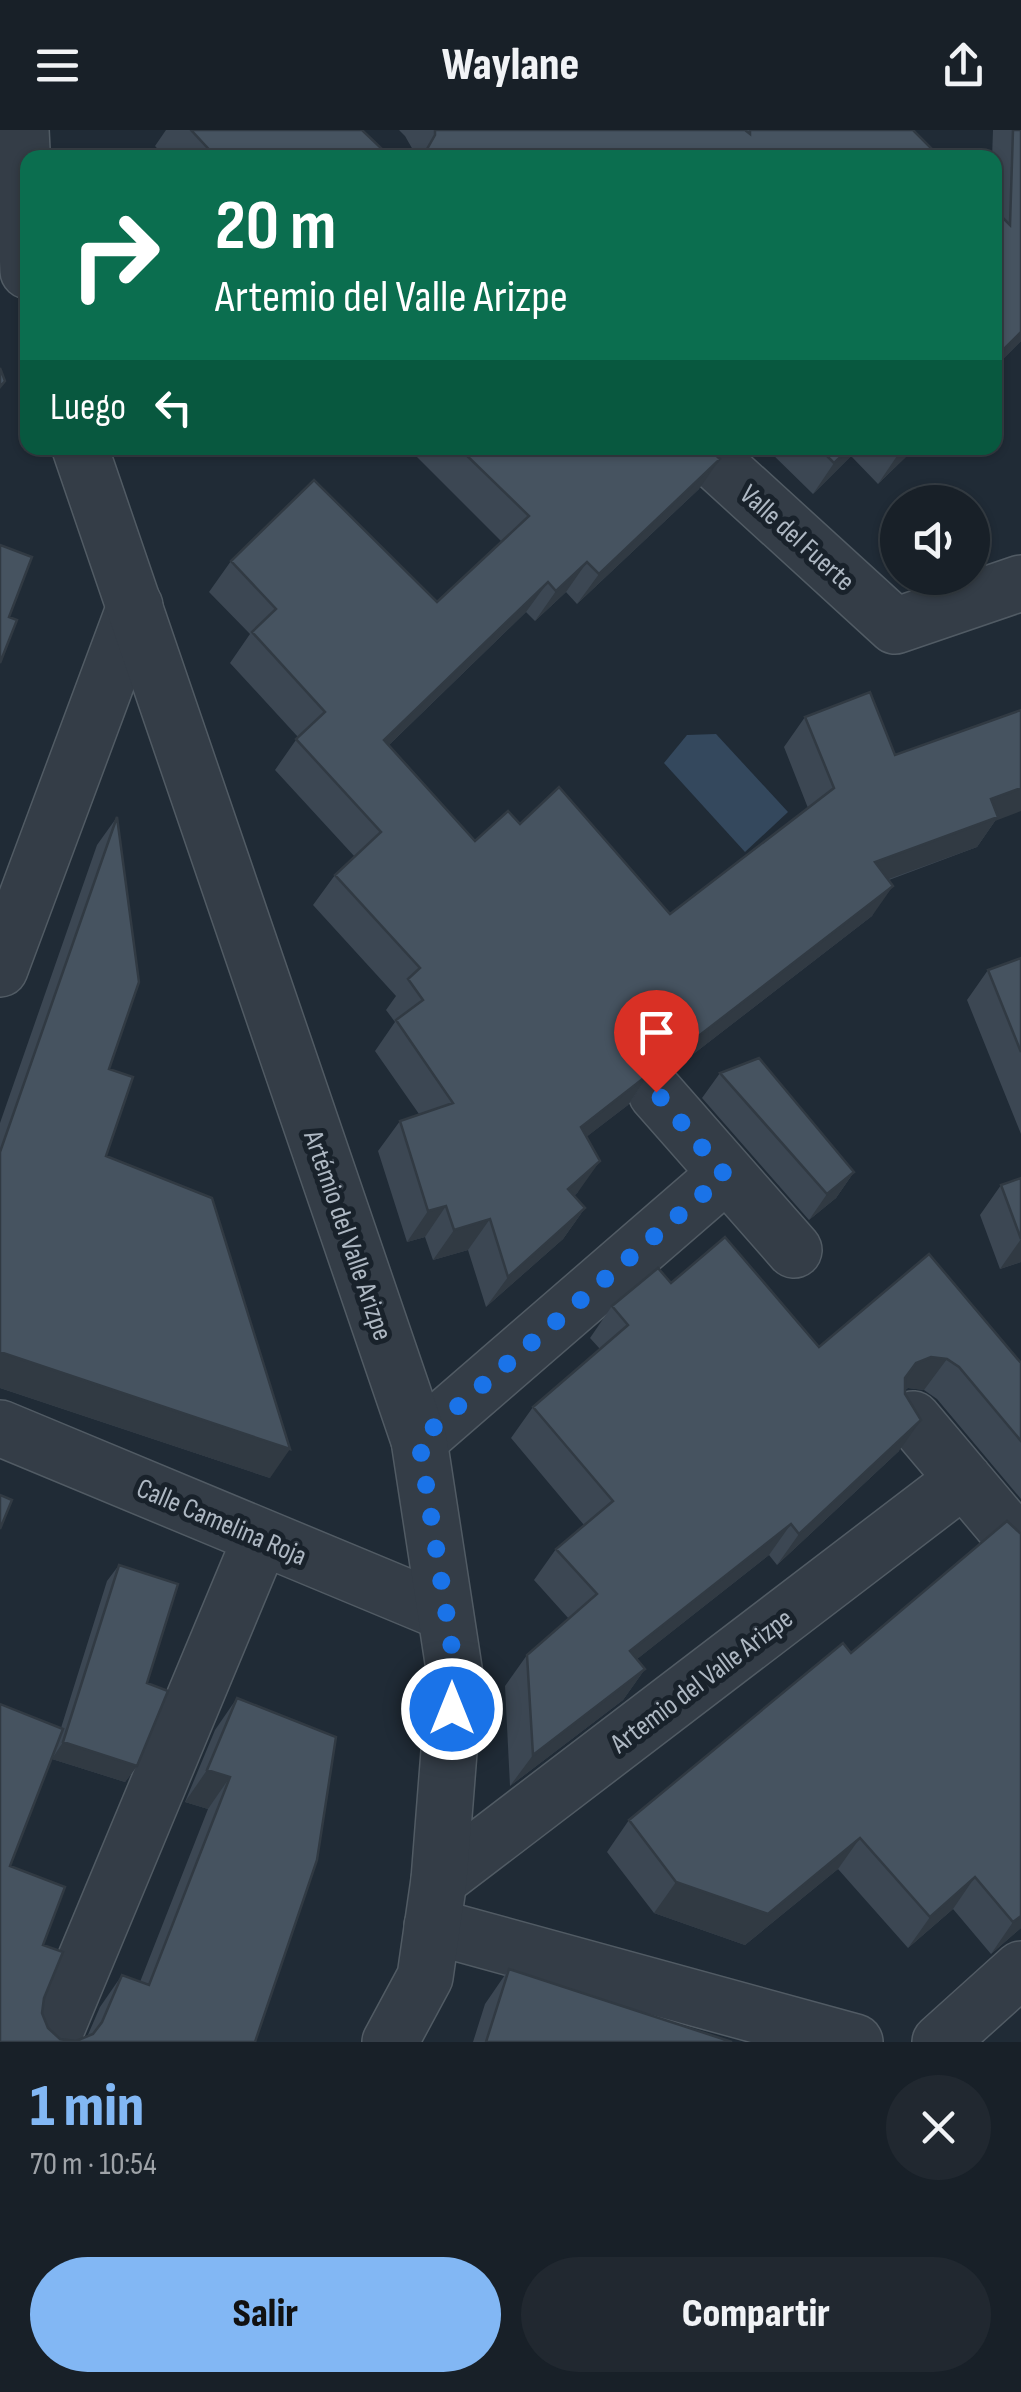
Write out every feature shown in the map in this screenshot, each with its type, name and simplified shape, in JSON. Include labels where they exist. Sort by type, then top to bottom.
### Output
[{"type":"street","name":"Artémio del Valle Arizpe","points":[[82,455],[419,1440],[456,1674],[425,1977],[390,2042]]},
{"type":"street","name":"Valle del Fuerte","points":[[708,455],[895,626],[1021,584]]},
{"type":"street","points":[[0,969],[135,606]]},
{"type":"street","points":[[656,1092],[794,1250]]},
{"type":"street","points":[[419,1440],[725,1175]]},
{"type":"street","points":[[913,1418],[1021,1547]]},
{"type":"street","name":"Calle Camelina Roja","points":[[0,1428],[445,1613]]},
{"type":"street","name":"Artemio del Valle Arizpe","points":[[435,1903],[964,1479]]},
{"type":"street","points":[[52,2042],[261,1538]]},
{"type":"street","points":[[435,1903],[855,2042]]},
{"type":"street","points":[[940,2042],[1021,1968]]},
{"type":"water","points":[[716,734],[788,812],[745,852],[664,763],[687,735]]},
{"type":"building","points":[[191,130],[362,130],[383,150],[210,150]]},
{"type":"building","points":[[435,130],[745,130],[750,134],[750,130],[913,130],[933,150],[425,150]]},
{"type":"building","points":[[1013,130],[1021,130],[1021,332],[1002,351],[1002,217],[1010,225]]},
{"type":"building","points":[[466,455],[716,455],[720,459],[599,574],[587,562],[556,591],[548,582],[384,740],[475,841],[508,811],[520,824],[559,787],[670,914],[834,788],[805,717],[870,692],[895,755],[1021,710],[1021,788],[991,799],[998,817],[875,862],[893,886],[696,1038],[687,1032],[672,1032],[656,1040],[648,1053],[649,1074],[581,1127],[600,1161],[568,1189],[585,1208],[508,1277],[490,1219],[454,1230],[446,1206],[428,1211],[400,1121],[453,1103],[396,1020],[423,1000],[408,979],[420,968],[335,875],[381,832],[296,739],[325,712],[252,632],[276,609],[231,561],[314,480],[437,602],[529,516]]},
{"type":"building","points":[[826,455],[843,455],[834,463]]},
{"type":"building","points":[[0,545],[32,557],[9,617],[17,620],[0,663]]},
{"type":"building","points":[[117,817],[139,982],[109,1069],[133,1077],[106,1156],[212,1198],[290,1449],[0,1352],[0,1152]]},
{"type":"building","points":[[1021,958],[1021,1052],[988,970]]},
{"type":"building","points":[[759,1058],[854,1172],[827,1194],[720,1073]]},
{"type":"building","points":[[1021,1178],[1021,1239],[1001,1185]]},
{"type":"building","points":[[725,1237],[819,1347],[929,1254],[1021,1363],[1021,1441],[959,1367],[947,1359],[931,1357],[916,1363],[905,1378],[905,1394],[921,1420],[799,1534],[791,1524],[630,1651],[645,1669],[533,1755],[527,1655],[597,1594],[556,1549],[613,1501],[533,1407],[628,1325],[612,1306],[658,1268],[671,1283]]},
{"type":"building","points":[[0,1495],[12,1500],[0,1529]]},
{"type":"building","points":[[1007,1521],[1021,1534],[1021,1916],[1013,1922],[975,1877],[930,1917],[860,1838],[768,1914],[676,1882],[629,1820],[843,1643],[851,1653]]},
{"type":"building","points":[[119,1565],[178,1584],[147,1683],[168,1691],[137,1766],[63,1742]]},
{"type":"building","points":[[237,1698],[336,1737],[317,1860],[255,2042],[0,2042],[0,1704],[63,1729],[10,1866],[65,1887],[43,1945],[63,1952],[42,2013],[48,2028],[60,2039],[76,2041],[93,2034],[102,2022],[122,1975],[149,1985],[230,1777],[207,1770]]},
{"type":"building","points":[[509,1969],[732,2042],[486,2042]]},
{"type":"route","points":[[452,1709],[456,1674],[419,1440],[725,1175],[656,1092]]}]
